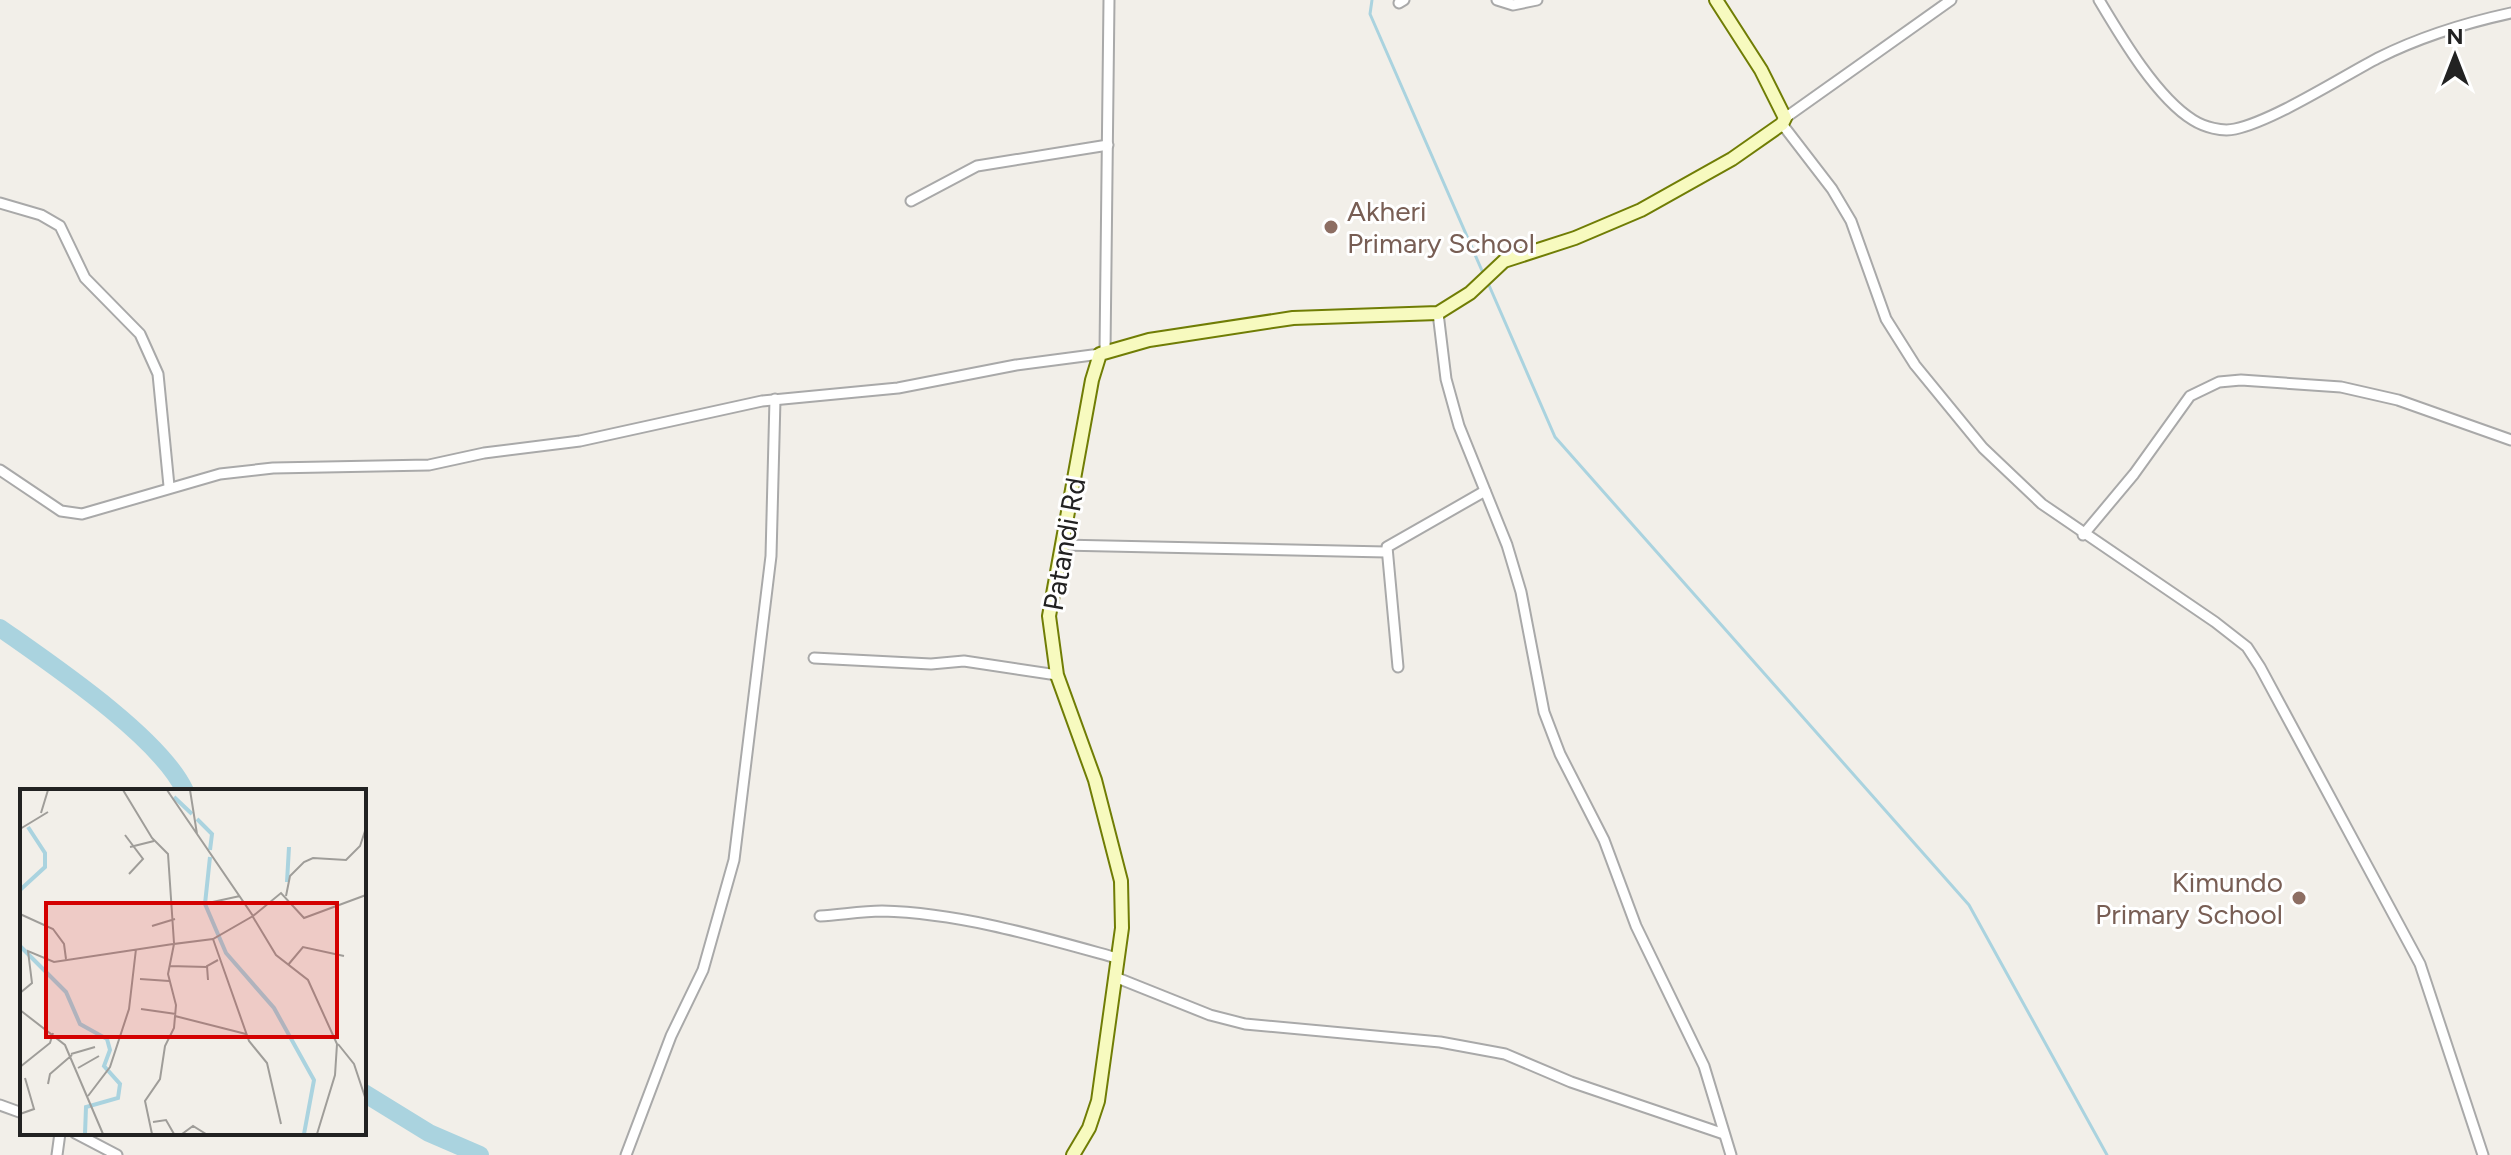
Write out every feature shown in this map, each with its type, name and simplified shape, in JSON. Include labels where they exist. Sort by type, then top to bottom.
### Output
[{"type":"street","points":[[1103,352],[1109,0]]},
{"type":"street","points":[[1497,0],[1513,5],[1537,0]]},
{"type":"street","points":[[1716,0],[1761,70],[1784,121],[1851,221],[1886,319],[1915,365],[2013,479],[2083,535],[2215,622],[2247,647],[2420,964],[2483,1155]]},
{"type":"street","points":[[0,470],[36,497],[71,514],[95,510],[169,486],[255,469],[429,465],[484,453],[580,441],[775,399],[898,388],[1293,318],[1438,313],[1477,287],[1498,265],[1641,210],[1718,168],[1951,0]]},
{"type":"street","points":[[2099,0],[2154,82],[2182,111],[2193,121],[2225,130],[2240,128],[2291,104],[2410,42],[2511,13]]},
{"type":"street","points":[[911,201],[959,174],[989,163],[1108,145]]},
{"type":"street","points":[[0,203],[41,215],[60,226],[85,278],[140,334],[158,374],[169,486]]},
{"type":"street","points":[[1438,313],[1446,379],[1459,426],[1521,592],[1544,712],[1560,754],[1604,840],[1636,926],[1704,1066],[1731,1155]]},
{"type":"street","name":"Patandi Rd","points":[[1073,1155],[1089,1128],[1098,1101],[1123,913],[1118,864],[1095,780],[1057,675],[1049,616],[1092,380],[1103,352]]},
{"type":"street","points":[[2083,535],[2134,474],[2190,396],[2219,382],[2241,380],[2341,387],[2398,400],[2511,440]]},
{"type":"street","points":[[626,1155],[666,1049],[703,970],[734,860],[767,602],[775,399]]},
{"type":"street","points":[[1398,667],[1386,552],[1389,543],[1485,491]]},
{"type":"street","points":[[1061,545],[1386,552]]},
{"type":"street","points":[[814,658],[931,664],[964,661],[1057,675]]},
{"type":"street","points":[[820,916],[880,911],[929,916],[1022,932],[1117,958]]},
{"type":"street","points":[[1115,977],[1210,1015],[1245,1024],[1440,1042],[1505,1054],[1571,1082],[1724,1134]]},
{"type":"street","points":[[0,1105],[20,1112]]},
{"type":"street","points":[[57,1155],[60,1135]]},
{"type":"street","points":[[79,1135],[117,1155]]},
{"type":"waterway","points":[[1372,0],[1370,14],[1483,273]]},
{"type":"waterway","points":[[1488,283],[1555,437],[1969,905],[2107,1155]]},
{"type":"waterway","points":[[0,628],[129,725],[172,770],[184,789]]},
{"type":"waterway","points":[[366,1094],[429,1133],[480,1155]]},
{"type":"place","name":"Akheri Primary School","points":[[1331,227]]},
{"type":"place","name":"Kimundo Primary School","points":[[2299,898]]}]
